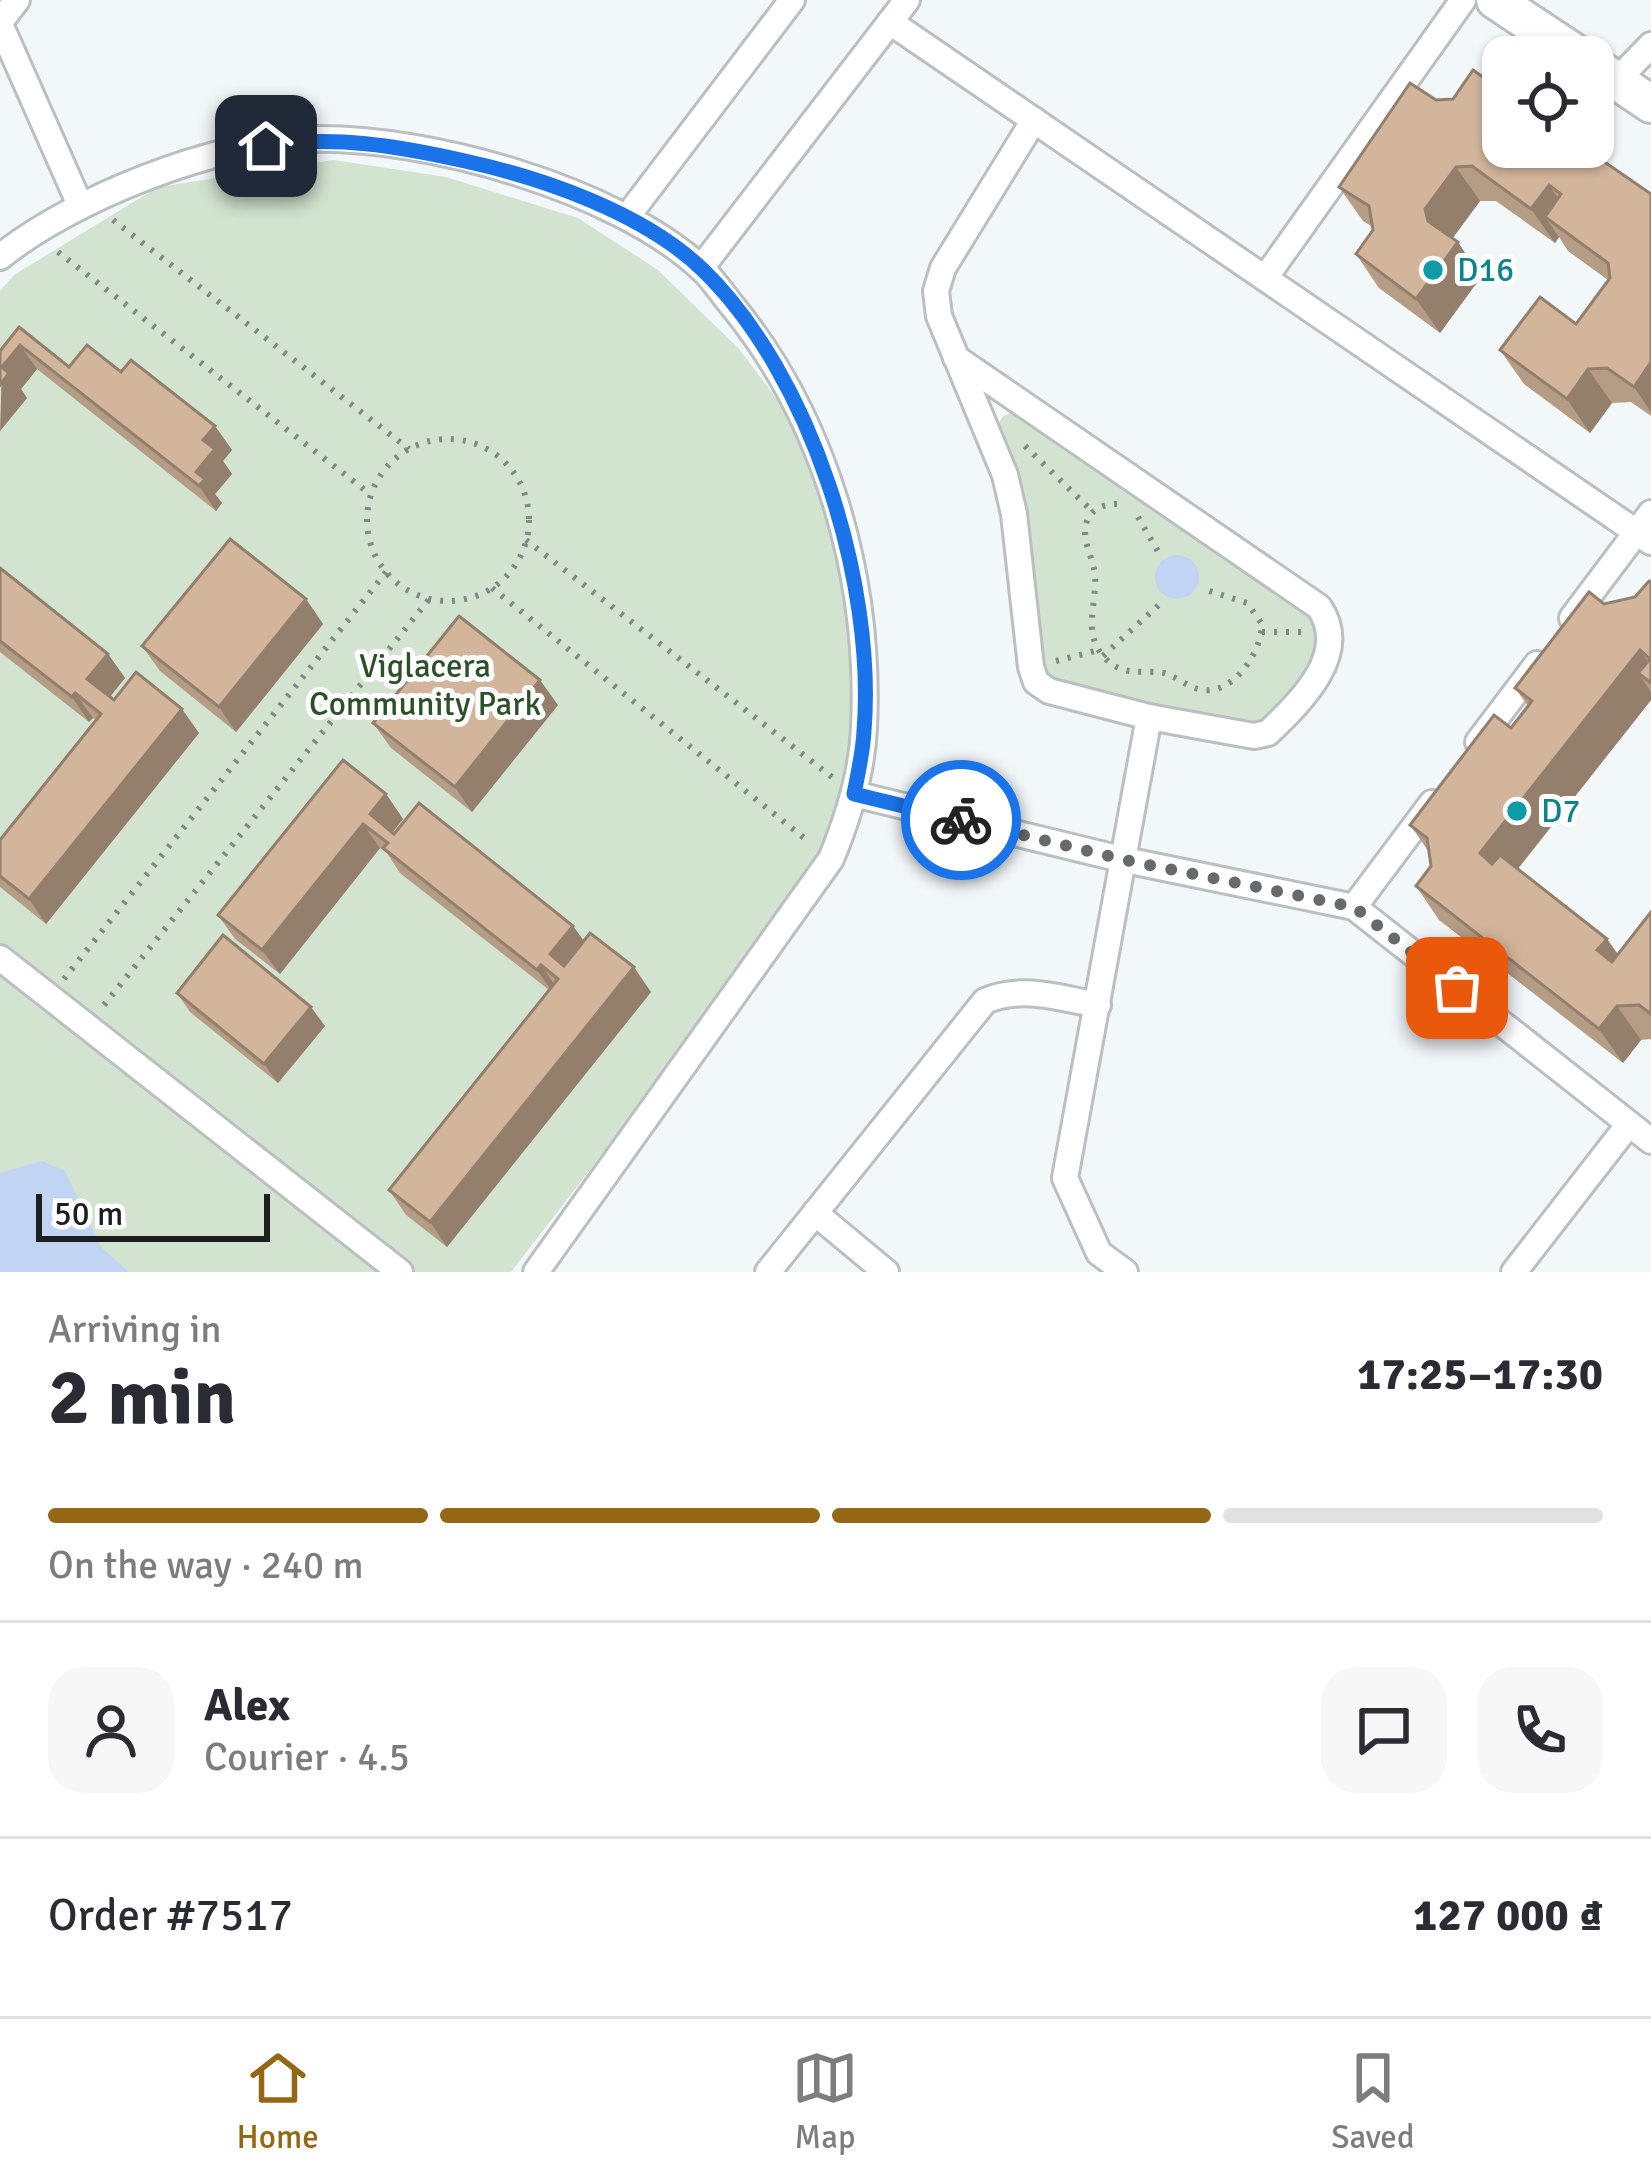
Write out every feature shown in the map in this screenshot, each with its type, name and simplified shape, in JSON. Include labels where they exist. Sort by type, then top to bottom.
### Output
[{"type":"street","points":[[17,0],[0,23],[85,203]]},
{"type":"street","points":[[627,217],[792,0]]},
{"type":"street","points":[[701,268],[908,0]]},
{"type":"street","points":[[1264,278],[1462,0]]},
{"type":"street","points":[[1496,0],[1550,36]]},
{"type":"street","points":[[890,22],[1264,278],[1646,529],[1354,907]]},
{"type":"street","points":[[1614,68],[1651,45]]},
{"type":"street","points":[[1614,79],[1651,104]]},
{"type":"street","points":[[956,358],[1319,608],[1330,623],[1329,659],[1268,733],[1254,736],[1149,717],[1049,691],[1036,682],[1005,475],[956,358],[939,316],[936,291],[943,268],[1034,120]]},
{"type":"street","points":[[0,257],[32,231],[85,203],[142,179],[224,154],[309,139],[396,146],[561,187],[627,217],[701,268],[757,336],[802,415],[835,496],[853,584],[865,730],[854,794],[831,859],[536,1272]]},
{"type":"street","points":[[1125,1272],[1100,1253],[1065,1178],[1149,717]]},
{"type":"street","points":[[854,794],[1125,860],[1354,907],[1651,1142]]},
{"type":"street","points":[[0,958],[400,1272]]},
{"type":"street","points":[[768,1272],[985,1001],[1007,992],[1027,992],[1098,1005]]},
{"type":"street","points":[[1514,1272],[1629,1124]]},
{"type":"street","points":[[815,1213],[886,1272]]},
{"type":"path","points":[[85,203],[409,449]]},
{"type":"path","points":[[32,231],[372,494]]},
{"type":"path","points":[[434,440],[467,441],[498,455],[519,480],[530,512],[526,540],[514,569],[492,588],[467,599],[430,598],[407,591],[386,572],[368,539],[367,506],[380,475],[409,449],[434,440]]},
{"type":"path","points":[[1160,555],[1138,516],[1123,506],[1100,506],[1088,516],[1086,538],[1095,574],[1092,630],[1101,653],[1117,668],[1134,674],[1168,674],[1201,691],[1218,690],[1230,682],[1259,649],[1262,632],[1257,612],[1247,603],[1202,589]]},
{"type":"path","points":[[526,540],[854,794]]},
{"type":"path","points":[[50,997],[386,572]]},
{"type":"path","points":[[492,588],[831,859]]},
{"type":"path","points":[[87,1026],[430,598]]},
{"type":"path","points":[[1031,667],[1101,653],[1162,602]]},
{"type":"path","points":[[1262,632],[1331,633]]},
{"type":"green space","name":"Viglacera Community Park","points":[[334,160],[446,177],[578,218],[658,270],[739,349],[801,431],[842,555],[857,726],[829,860],[511,1272],[0,1272],[0,291],[14,275],[158,187]]},
{"type":"green space","points":[[1013,412],[1024,413],[1311,610],[1321,647],[1267,722],[1245,728],[1045,682],[997,426]]},
{"type":"water","points":[[1177,555],[1193,561],[1199,577],[1193,593],[1177,599],[1161,593],[1155,577],[1161,561]]},
{"type":"water","points":[[42,1161],[65,1171],[101,1247],[129,1272],[0,1272],[0,1173]]},
{"type":"building","name":"D16","points":[[1473,70],[1482,76],[1482,168],[1613,168],[1651,194],[1651,362],[1634,387],[1607,368],[1588,369],[1567,399],[1500,350],[1540,297],[1576,324],[1610,278],[1608,263],[1545,217],[1561,194],[1549,185],[1531,209],[1472,166],[1456,167],[1425,209],[1428,221],[1458,242],[1416,299],[1356,254],[1373,230],[1369,206],[1339,187],[1410,83],[1436,100],[1453,99]]},
{"type":"building","points":[[19,327],[69,367],[87,345],[121,372],[131,360],[215,426],[203,440],[215,449],[196,472],[205,479],[199,486],[20,345],[2,367],[9,373],[0,385],[0,351]]},
{"type":"building","points":[[230,539],[306,599],[219,707],[142,646]]},
{"type":"building","points":[[0,568],[108,654],[87,679],[114,700],[136,672],[182,709],[29,899],[0,876],[0,840],[101,714],[0,641]]},
{"type":"building","points":[[1649,581],[1651,683],[1638,673],[1650,659],[1640,650],[1480,853],[1492,864],[1500,855],[1607,939],[1597,950],[1612,962],[1651,912],[1651,1014],[1639,1005],[1617,1006],[1599,1029],[1416,886],[1431,866],[1427,838],[1410,825],[1494,715],[1511,728],[1532,701],[1515,688],[1589,592],[1604,604],[1635,597]]},
{"type":"building","points":[[459,616],[540,680],[455,787],[373,723]]},
{"type":"building","points":[[343,760],[386,794],[370,814],[394,834],[419,803],[573,926],[550,954],[564,966],[590,933],[634,967],[430,1222],[389,1190],[558,979],[541,965],[537,970],[383,848],[388,843],[363,824],[262,950],[218,915]]},
{"type":"building","points":[[223,935],[311,1007],[264,1064],[177,993]]},
{"type":"way so far","points":[[961,820],[1125,860],[1354,907],[1457,988]]},
{"type":"place","name":"D16","points":[[1433,270]]},
{"type":"place","name":"D7","points":[[1517,811]]},
{"type":"route","points":[[266,146],[309,139],[396,146],[481,164],[561,187],[627,217],[701,268],[757,336],[802,415],[835,496],[863,665],[865,730],[854,794],[961,820]]}]
